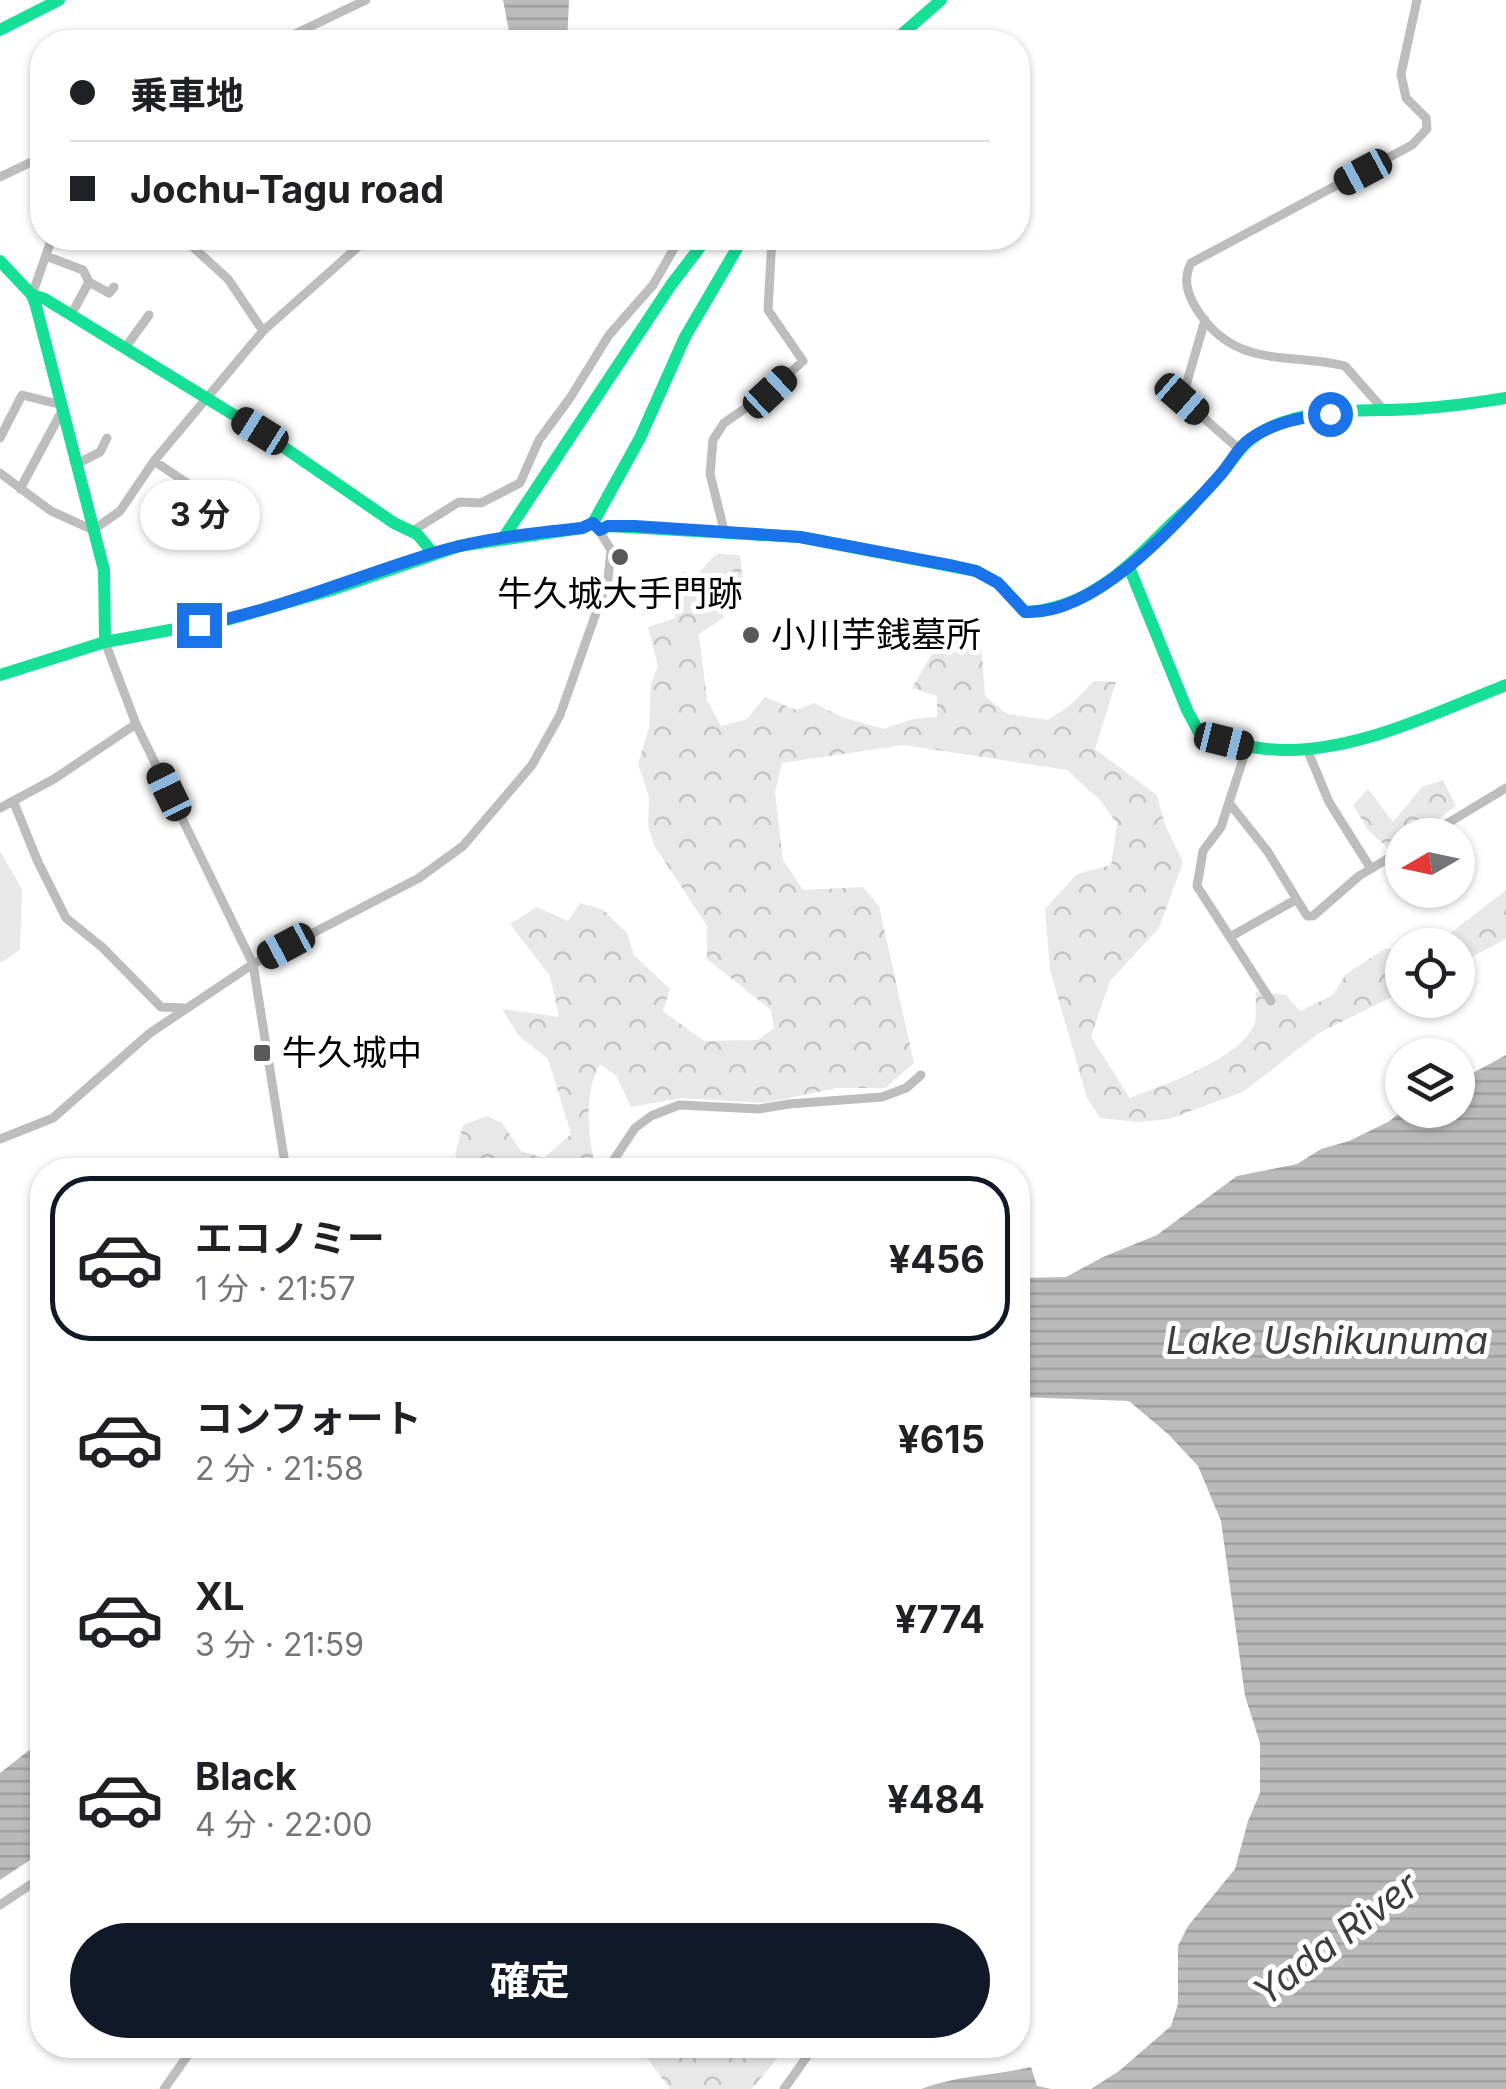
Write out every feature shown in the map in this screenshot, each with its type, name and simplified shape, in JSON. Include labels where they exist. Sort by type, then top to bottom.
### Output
[{"type":"main road","points":[[0,30],[59,0]]},
{"type":"main road","points":[[907,30],[941,0]]},
{"type":"main road","points":[[504,537],[698,250]]},
{"type":"main road","points":[[596,526],[685,337],[736,250]]},
{"type":"main road","points":[[0,261],[32,295],[208,399],[394,523],[414,530],[433,553]]},
{"type":"main road","points":[[32,295],[104,570],[106,642]]},
{"type":"main road","points":[[0,675],[106,642],[230,619],[332,590],[433,553],[504,537],[596,526],[800,537],[976,571],[998,583],[1025,612],[1040,613],[1092,594],[1129,567],[1224,471],[1249,439],[1298,417],[1506,398]]},
{"type":"main road","points":[[1129,567],[1200,736],[1247,747],[1307,749],[1382,730],[1506,685]]},
{"type":"street","points":[[303,30],[366,0]]},
{"type":"street","points":[[1382,408],[1345,366],[1251,353],[1231,342],[1205,320],[1187,288],[1186,274],[1191,264],[1412,146],[1427,130],[1426,118],[1406,98],[1401,74],[1417,0]]},
{"type":"street","points":[[0,177],[30,162]]},
{"type":"street","points":[[32,295],[48,250]]},
{"type":"street","points":[[196,250],[228,279],[263,331]]},
{"type":"street","points":[[0,473],[51,510],[93,530],[120,511],[154,461],[263,331],[354,250]]},
{"type":"street","points":[[414,530],[458,502],[481,503],[520,483],[539,440],[609,336],[654,285],[673,250]]},
{"type":"street","points":[[725,534],[710,474],[713,440],[724,423],[770,392],[803,361],[768,310],[771,250]]},
{"type":"street","points":[[46,256],[83,270],[89,282],[108,293],[114,287]]},
{"type":"street","points":[[71,315],[89,282]]},
{"type":"street","points":[[125,348],[149,316]]},
{"type":"street","points":[[1205,320],[1182,399],[1239,449]]},
{"type":"street","points":[[0,438],[22,395],[62,407],[20,489]]},
{"type":"street","points":[[76,464],[100,452],[108,438]]},
{"type":"street","points":[[154,461],[196,489]]},
{"type":"street","points":[[0,1139],[53,1118],[150,1033],[253,964],[419,878],[463,846],[532,766],[560,715],[608,578],[611,550],[596,526]]},
{"type":"street","points":[[106,642],[136,724],[253,964],[284,1158]]},
{"type":"street","points":[[0,808],[14,803],[136,724]]},
{"type":"street","points":[[1247,747],[1221,827],[1203,851],[1197,886],[1271,1001]]},
{"type":"street","points":[[1307,749],[1329,802],[1371,869]]},
{"type":"street","points":[[1456,818],[1506,788]]},
{"type":"street","points":[[14,803],[66,918],[102,947],[160,1007],[184,1008]]},
{"type":"street","points":[[1230,804],[1268,852],[1307,916],[1313,916],[1385,860]]},
{"type":"street","points":[[1230,936],[1296,900]]},
{"type":"street","points":[[615,1158],[635,1128],[651,1116],[679,1106],[759,1109],[882,1097],[906,1088],[921,1074]]},
{"type":"street","points":[[0,1904],[30,1885]]},
{"type":"street","points":[[164,2089],[185,2058]]},
{"type":"street","points":[[784,2089],[806,2058]]},
{"type":"green space","points":[[716,554],[740,555],[743,582],[718,578],[700,594],[702,606],[719,609],[725,617],[699,634],[707,700],[721,726],[747,719],[765,697],[796,710],[814,703],[842,717],[884,729],[913,719],[937,717],[937,696],[912,688],[938,643],[953,633],[981,643],[985,696],[1007,714],[1048,720],[1094,681],[1116,682],[1095,749],[1157,795],[1165,825],[1183,862],[1159,928],[1110,981],[1091,1037],[1130,1098],[1201,1069],[1236,1047],[1255,1022],[1256,991],[1286,995],[1300,1011],[1333,995],[1345,975],[1385,949],[1385,1000],[1319,1033],[1243,1092],[1169,1119],[1138,1122],[1100,1118],[1087,1098],[1050,970],[1045,909],[1077,874],[1111,865],[1117,824],[1101,801],[1067,770],[904,745],[782,763],[775,792],[783,860],[803,890],[863,887],[879,906],[914,1063],[885,1088],[837,1088],[765,1103],[681,1098],[631,1107],[616,1075],[600,1064],[591,1089],[589,1116],[594,1158],[544,1158],[571,1134],[548,1059],[518,1035],[502,1009],[559,1017],[550,976],[510,924],[537,907],[568,921],[580,903],[602,909],[627,933],[634,955],[670,989],[663,1011],[704,1041],[758,1040],[774,1028],[771,1010],[707,959],[707,926],[654,845],[648,825],[649,797],[638,764],[649,728],[651,683],[658,666],[648,627],[676,618],[670,595],[683,572],[696,576]]},
{"type":"green space","points":[[1443,780],[1456,806],[1440,818],[1396,818],[1422,787]]},
{"type":"green space","points":[[1368,789],[1390,818],[1385,818],[1385,845],[1368,830],[1353,805]]},
{"type":"green space","points":[[0,851],[22,889],[20,950],[0,963]]},
{"type":"green space","points":[[1506,890],[1506,939],[1475,955],[1475,928],[1457,928]]},
{"type":"green space","points":[[487,1116],[502,1123],[521,1151],[544,1158],[457,1158],[463,1125]]},
{"type":"green space","points":[[647,2058],[777,2058],[752,2089],[670,2089]]},
{"type":"water","points":[[503,0],[569,0],[568,30],[509,30]]},
{"type":"water","name":"Lake Ushikunuma","points":[[1506,1055],[1506,2089],[1091,2089],[1119,2071],[1171,2026],[1178,2004],[1178,1946],[1188,1926],[1235,1869],[1260,1793],[1260,1743],[1245,1696],[1221,1521],[1198,1466],[1129,1401],[1030,1397],[1030,1278],[1066,1277],[1157,1235],[1237,1176],[1297,1164],[1321,1149],[1385,1123],[1385,1128],[1475,1128],[1475,1072]]},
{"type":"water","points":[[30,1749],[30,1860],[0,1880],[0,1773]]},
{"type":"water","points":[[1031,2067],[1037,2086],[1051,2089],[921,2089],[948,2081]]},
{"type":"traffic: fast","points":[[0,30],[59,0]]},
{"type":"traffic: fast","points":[[907,30],[941,0]]},
{"type":"traffic: fast","points":[[504,537],[698,250]]},
{"type":"traffic: fast","points":[[593,523],[640,438],[685,337],[736,250]]},
{"type":"traffic: fast","points":[[0,261],[32,295],[36,306],[104,570],[105,642]]},
{"type":"traffic: fast","points":[[32,295],[45,299],[260,431],[394,523],[417,534],[433,553]]},
{"type":"traffic: fast","points":[[600,530],[608,526],[800,537],[976,571],[998,583],[1025,612],[1047,609],[1067,604],[1103,585],[1204,493],[1255,436],[1280,423],[1318,414],[1426,408],[1506,398]]},
{"type":"traffic: fast","points":[[0,675],[105,642],[230,619],[331,590],[459,546],[582,528],[593,523]]},
{"type":"traffic: fast","points":[[1129,567],[1201,736],[1269,749],[1320,748],[1402,726],[1506,685]]},
{"type":"place","name":"牛久城大手門跡","points":[[620,557]]},
{"type":"place","name":"小川芋銭墓所","points":[[751,635]]},
{"type":"place","name":"牛久城中","points":[[262,1053]]},
{"type":"route","points":[[199,625],[332,590],[459,546],[582,528],[593,523],[600,530],[608,526],[634,526],[800,537],[879,550],[976,571],[998,583],[1025,612],[1040,613],[1092,594],[1129,567],[1224,471],[1249,439],[1298,417],[1330,414]]},
{"type":"water label","name":"Yada River","points":[[1336,1939]]}]
